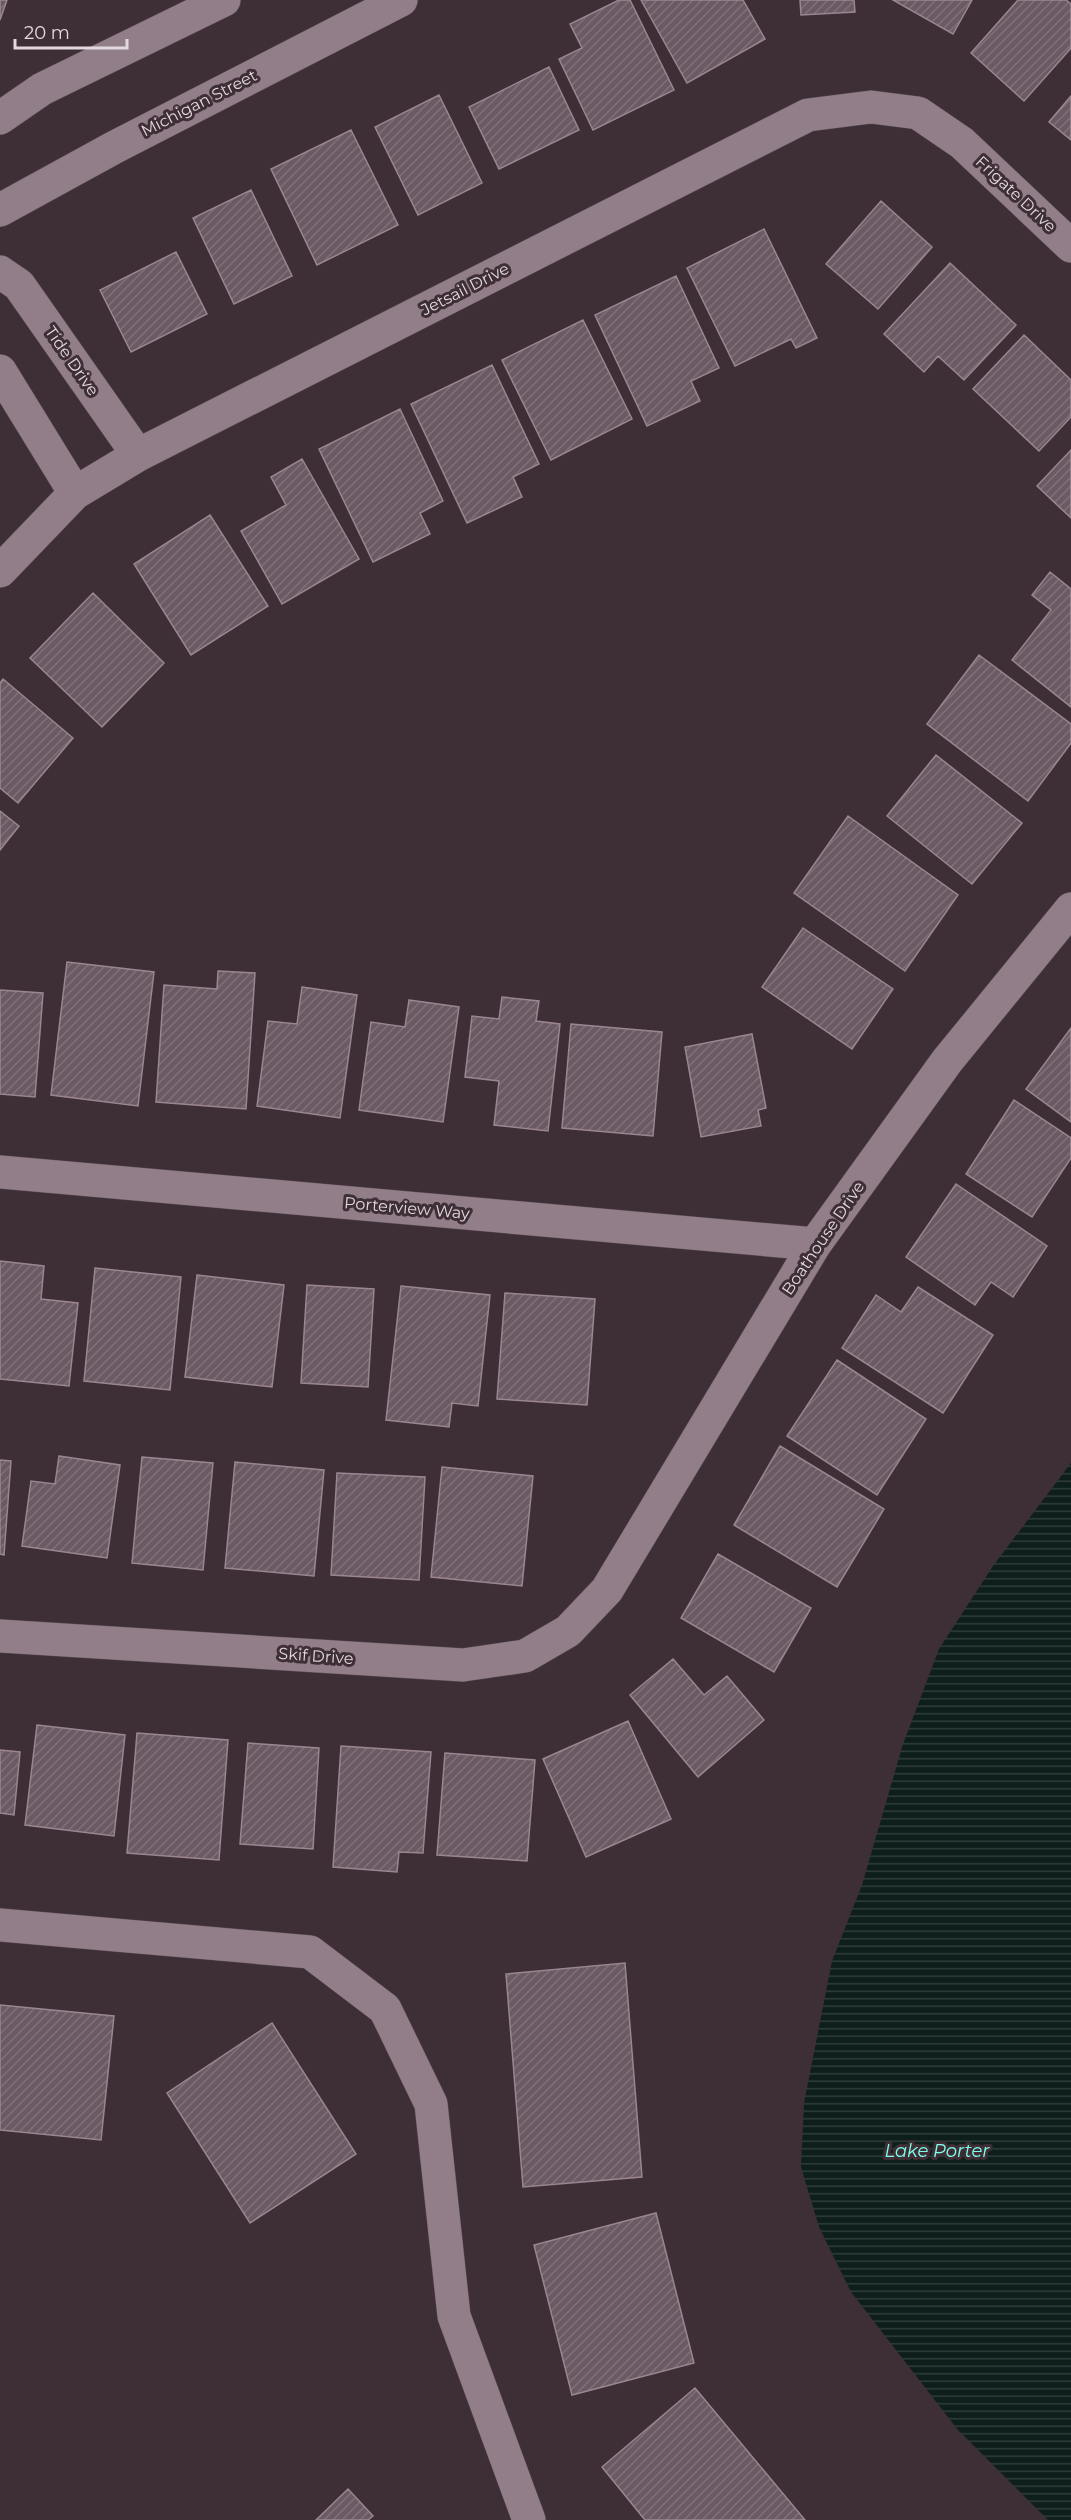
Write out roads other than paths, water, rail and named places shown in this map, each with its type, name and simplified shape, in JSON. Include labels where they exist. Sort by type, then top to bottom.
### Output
[{"type":"street","points":[[0,118],[42,89],[224,0]]},
{"type":"street","name":"Michigan Street","points":[[0,210],[116,147],[401,0]]},
{"type":"street","name":"Jetsail Drive","points":[[0,572],[75,493],[138,455],[808,115],[871,107],[918,113],[962,143]]},
{"type":"street","name":"Frigate Drive","points":[[962,143],[1071,246]]},
{"type":"street","name":"Tide Drive","points":[[0,272],[19,285],[138,455]]},
{"type":"street","points":[[0,371],[75,493]]},
{"type":"street","name":"Boathouse Drive","points":[[607,1590],[815,1244],[947,1061],[1071,909]]},
{"type":"street","name":"Porterview Way","points":[[0,1172],[815,1244]]},
{"type":"street","name":"Skif Drive","points":[[0,1636],[463,1665],[525,1656],[568,1631],[607,1590]]},
{"type":"street","points":[[0,1925],[310,1952],[385,2009],[431,2104],[454,2316],[529,2520]]},
{"type":"water","name":"Lake Porter","points":[[1071,1463],[1071,2520],[1048,2520],[958,2430],[851,2292],[819,2227],[801,2167],[804,2103],[832,1961],[862,1885],[903,1744],[939,1649],[993,1566]]}]
